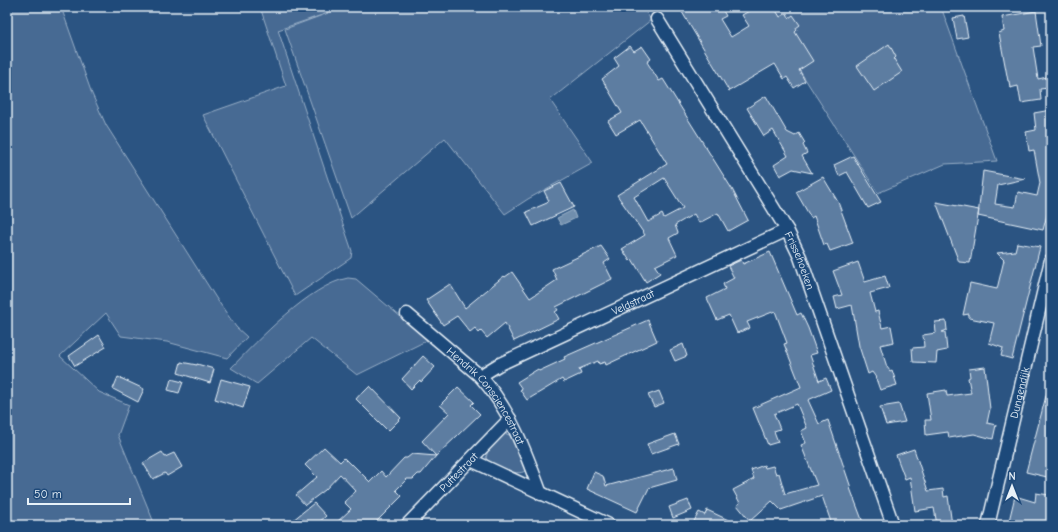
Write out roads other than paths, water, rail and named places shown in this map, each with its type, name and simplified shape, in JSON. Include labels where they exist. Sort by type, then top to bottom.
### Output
[{"type":"street","name":"Frissehoeken","points":[[656,19],[787,230],[809,280],[893,525]]},
{"type":"street","name":"Veldstraat","points":[[480,376],[498,365],[787,230]]},
{"type":"street","name":"Dungendijk","points":[[988,525],[1051,260]]},
{"type":"street","name":"Hendrik Consciencestraat","points":[[407,314],[490,386],[510,419],[525,450],[541,494]]},
{"type":"street","name":"Puttestraat","points":[[407,525],[510,419]]},
{"type":"street","points":[[471,460],[609,525]]}]
